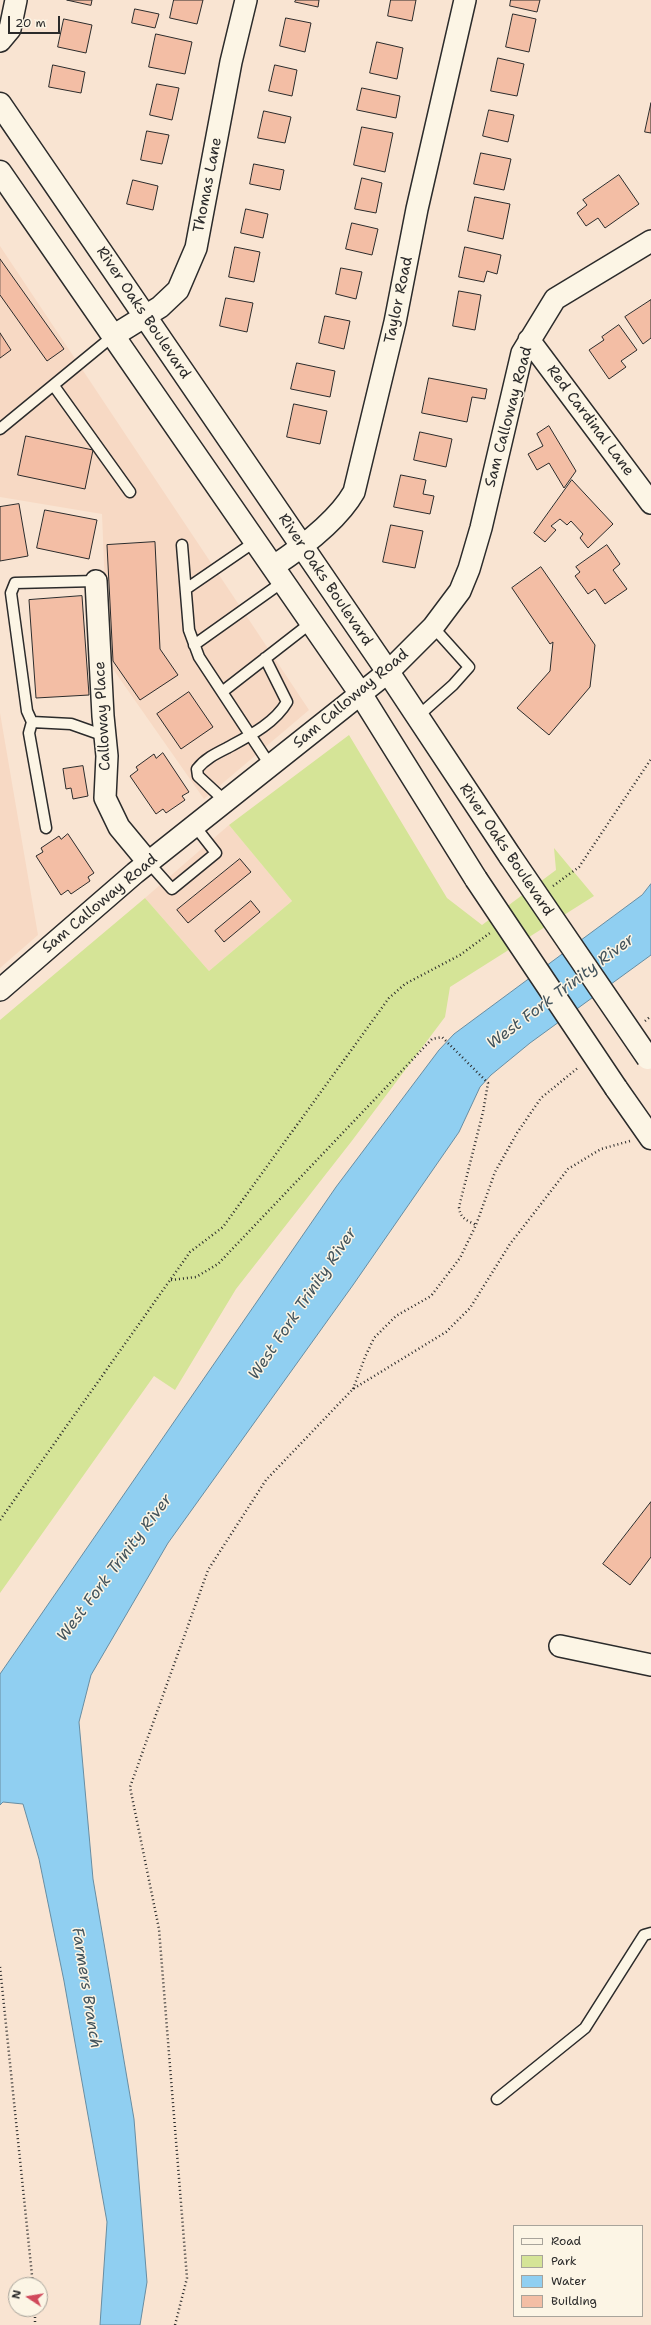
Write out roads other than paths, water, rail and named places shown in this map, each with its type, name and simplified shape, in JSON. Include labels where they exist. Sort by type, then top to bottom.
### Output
[{"type":"main road","name":"River Oaks Boulevard","points":[[0,104],[388,672],[510,856],[650,1060]]},
{"type":"main road","points":[[0,172],[360,693],[476,879],[650,1137]]},
{"type":"street","points":[[0,41],[10,29],[16,0]]},
{"type":"street","name":"Thomas Lane","points":[[113,336],[160,307],[178,290],[196,248],[231,62],[246,0]]},
{"type":"street","name":"Taylor Road","points":[[279,574],[302,546],[347,504],[354,492],[395,322],[417,209],[466,0]]},
{"type":"street","name":"Sam Calloway Road","points":[[0,990],[148,862],[388,672],[433,627],[460,591],[469,569],[481,528],[522,353],[529,340],[555,299],[651,241]]},
{"type":"street","name":"Red Cardinal Lane","points":[[529,340],[651,503]]},
{"type":"street","name":"Calloway Place","points":[[96,581],[105,736],[108,756],[105,798],[119,827],[148,862]]},
{"type":"street","points":[[560,1646],[651,1665]]},
{"type":"lane","points":[[0,429],[113,336]]},
{"type":"lane","points":[[54,386],[130,492]]},
{"type":"lane","points":[[186,589],[256,541]]},
{"type":"lane","points":[[182,544],[189,630],[194,645],[199,657],[270,765]]},
{"type":"lane","points":[[194,645],[279,574]]},
{"type":"lane","points":[[46,828],[29,733],[32,722],[27,711],[11,593],[15,584],[96,581]]},
{"type":"lane","points":[[222,692],[312,622]]},
{"type":"lane","points":[[417,717],[453,685],[469,667],[433,627]]},
{"type":"lane","points":[[225,801],[198,776],[197,769],[204,761],[251,736],[280,713],[287,702],[265,658]]},
{"type":"lane","points":[[32,722],[71,724],[105,736]]},
{"type":"lane","points":[[148,862],[172,889],[216,853],[194,825]]},
{"type":"lane","points":[[497,2099],[585,2028],[644,1935],[651,1933]]},
{"type":"water","points":[[651,884],[651,955],[530,1043],[491,1075],[480,1087],[459,1132],[353,1285],[168,1543],[91,1675],[79,1722],[93,1879],[134,2119],[147,2282],[140,2325],[100,2325],[107,2222],[64,1981],[39,1859],[23,1804],[3,1802],[0,1805],[0,1674],[336,1187],[439,1050],[454,1034],[642,895]]},
{"type":"water label","name":"West Fork Trinity River","points":[[561,992]]},
{"type":"water label","name":"West Fork Trinity River","points":[[303,1304]]},
{"type":"water label","name":"West Fork Trinity River","points":[[115,1568]]},
{"type":"water label","name":"Farmers Branch","points":[[86,1988]]}]
